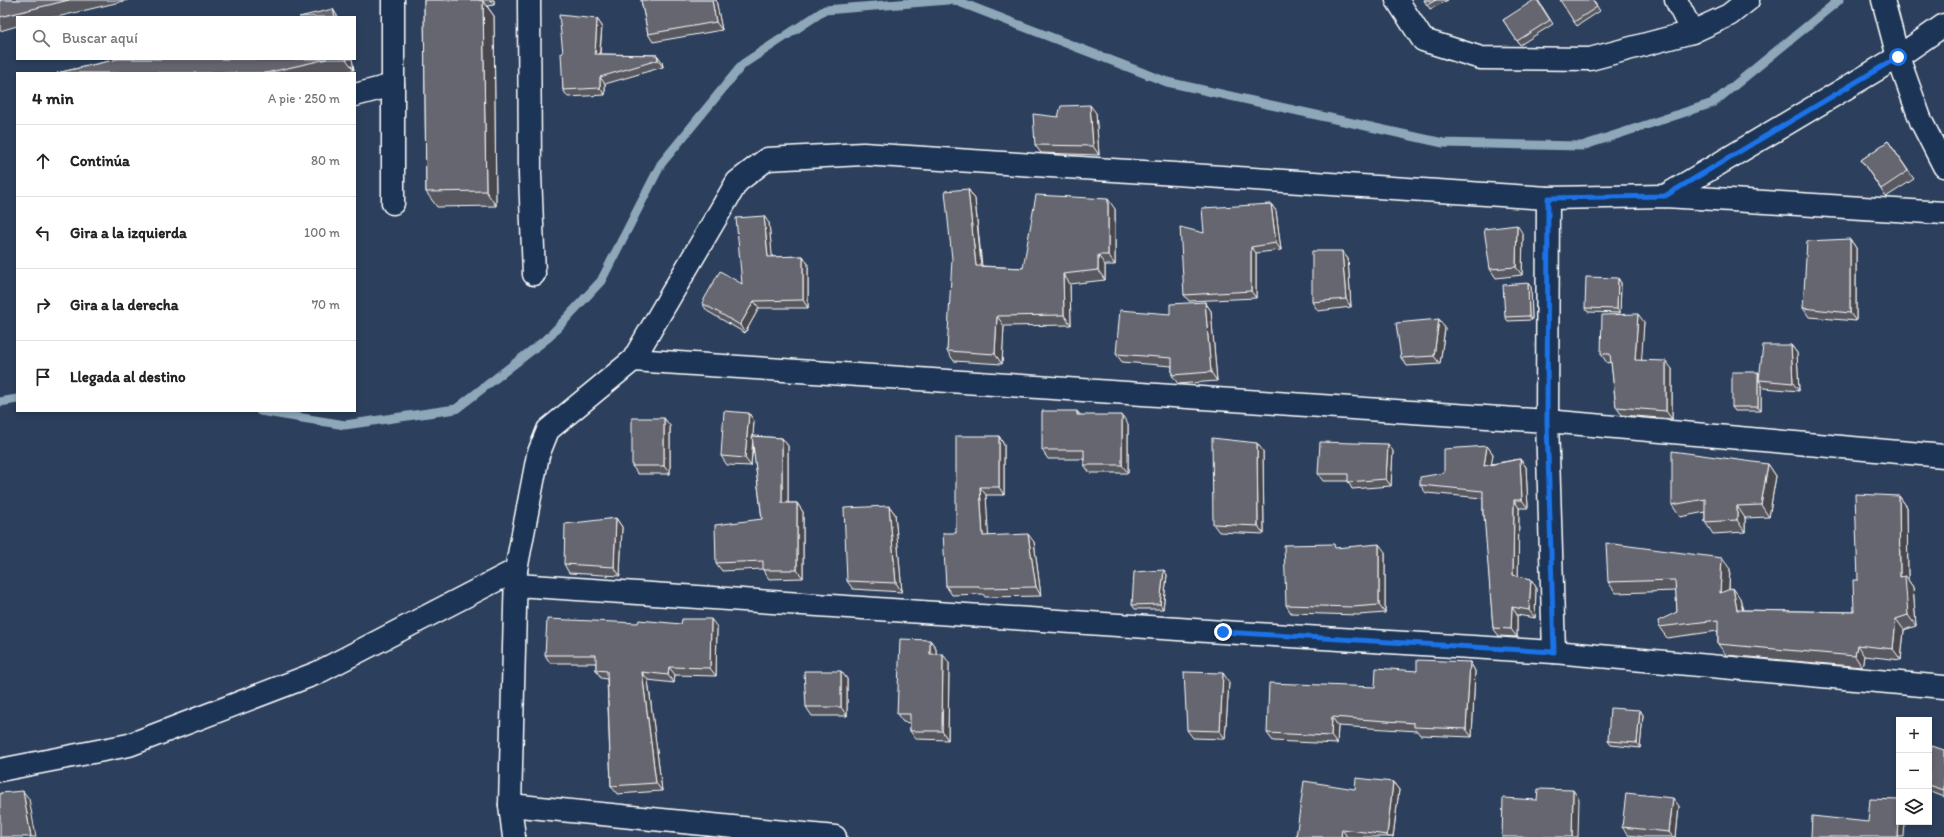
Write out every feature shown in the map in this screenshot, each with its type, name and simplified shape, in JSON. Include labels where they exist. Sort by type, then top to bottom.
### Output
[{"type":"street","points":[[393,0],[393,203]]},
{"type":"street","points":[[529,0],[530,174],[534,274]]},
{"type":"street","points":[[1397,0],[1423,40],[1481,58],[1590,59],[1692,32],[1729,15],[1748,0]]},
{"type":"street","points":[[1676,0],[1692,32]]},
{"type":"street","points":[[1883,0],[1898,57],[1921,121],[1944,166]]},
{"type":"street","points":[[1665,196],[1898,57],[1944,25]]},
{"type":"street","points":[[356,95],[393,85]]},
{"type":"street","points":[[514,837],[510,805],[516,577],[538,454],[548,430],[634,360],[737,182],[767,160],[863,154],[1548,198],[1665,196],[1944,213]]},
{"type":"street","points":[[1548,198],[1547,421],[1554,652]]},
{"type":"street","points":[[634,360],[1547,421],[1944,456]]},
{"type":"street","points":[[0,770],[129,746],[317,673],[516,577],[1215,632],[1554,652],[1944,687]]},
{"type":"street","points":[[510,805],[835,837]]},
{"type":"building","points":[[0,0],[69,0],[0,17]]},
{"type":"building","points":[[424,0],[483,1],[486,191],[426,192]]},
{"type":"building","points":[[641,0],[712,0],[716,22],[648,34]]},
{"type":"building","points":[[1424,0],[1436,0],[1427,5]]},
{"type":"building","points":[[1534,0],[1537,0],[1550,20],[1517,41],[1503,20]]},
{"type":"building","points":[[1560,0],[1592,0],[1597,7],[1574,22]]},
{"type":"building","points":[[333,9],[335,16],[303,16]]},
{"type":"building","points":[[559,15],[597,19],[595,54],[657,55],[658,60],[600,77],[600,88],[563,90],[561,53],[563,53]]},
{"type":"building","points":[[114,60],[323,60],[270,72],[61,72]]},
{"type":"building","points":[[1090,105],[1093,146],[1035,145],[1033,114],[1058,117],[1061,106]]},
{"type":"building","points":[[1888,141],[1908,171],[1881,189],[1861,160]]},
{"type":"building","points":[[968,189],[976,266],[1023,268],[1036,195],[1108,199],[1108,255],[1098,255],[1098,270],[1063,274],[1064,315],[997,316],[995,354],[947,351],[952,259],[945,191]]},
{"type":"building","points":[[1271,204],[1276,243],[1251,247],[1251,291],[1184,295],[1180,227],[1204,233],[1202,208]]},
{"type":"building","points":[[764,216],[768,257],[803,256],[803,300],[754,301],[740,325],[702,303],[720,271],[742,284],[736,218]]},
{"type":"building","points":[[1517,225],[1516,267],[1490,269],[1484,229]]},
{"type":"building","points":[[1850,239],[1850,313],[1803,308],[1807,241]]},
{"type":"building","points":[[1312,251],[1342,251],[1346,299],[1312,302]]},
{"type":"building","points":[[1586,277],[1618,278],[1617,309],[1585,308]]},
{"type":"building","points":[[1528,283],[1529,316],[1505,317],[1503,285]]},
{"type":"building","points":[[1205,302],[1211,372],[1172,375],[1172,358],[1116,354],[1120,310],[1170,314],[1170,304]]},
{"type":"building","points":[[1638,314],[1635,360],[1666,361],[1666,411],[1616,407],[1610,354],[1601,354],[1602,315]]},
{"type":"building","points":[[1439,319],[1434,356],[1401,358],[1396,323]]},
{"type":"building","points":[[1763,345],[1791,345],[1793,383],[1759,380]]},
{"type":"building","points":[[1732,372],[1758,372],[1758,407],[1732,407]]},
{"type":"building","points":[[724,411],[749,413],[745,458],[721,456]]},
{"type":"building","points":[[1042,411],[1077,411],[1077,415],[1122,415],[1122,465],[1084,465],[1084,450],[1042,450]]},
{"type":"building","points":[[632,418],[664,418],[664,466],[632,466]]},
{"type":"building","points":[[752,436],[782,438],[782,503],[797,503],[797,570],[763,570],[763,561],[716,563],[715,525],[762,519]]},
{"type":"building","points":[[956,436],[999,436],[999,487],[980,487],[983,536],[1028,534],[1036,587],[979,588],[979,586],[946,586],[943,533],[956,533]]},
{"type":"building","points":[[1212,438],[1257,443],[1258,526],[1213,524]]},
{"type":"building","points":[[1320,442],[1388,444],[1386,479],[1348,482],[1348,474],[1318,474]]},
{"type":"building","points":[[1487,446],[1484,466],[1520,459],[1522,500],[1514,500],[1513,575],[1531,579],[1529,610],[1512,607],[1511,629],[1493,628],[1483,515],[1483,491],[1420,485],[1420,477],[1444,473],[1444,449]]},
{"type":"building","points":[[1672,451],[1768,464],[1761,505],[1737,506],[1737,520],[1705,522],[1705,499],[1672,505]]},
{"type":"building","points":[[1855,494],[1899,496],[1900,577],[1905,576],[1908,615],[1896,619],[1893,649],[1857,645],[1855,656],[1718,644],[1718,620],[1659,627],[1658,621],[1677,612],[1675,580],[1608,582],[1606,543],[1722,558],[1720,593],[1733,588],[1737,610],[1854,612],[1853,580],[1858,580]]},
{"type":"building","points":[[889,506],[896,583],[847,581],[844,508]]},
{"type":"building","points":[[616,518],[614,567],[564,564],[565,524]]},
{"type":"building","points":[[1334,544],[1335,548],[1379,544],[1379,605],[1353,607],[1286,605],[1284,545]]},
{"type":"building","points":[[1164,570],[1160,604],[1132,605],[1134,572]]},
{"type":"building","points":[[547,619],[638,623],[639,620],[681,624],[682,619],[711,619],[710,668],[669,667],[668,675],[642,672],[656,783],[611,786],[607,671],[596,670],[596,655],[545,655]]},
{"type":"building","points":[[900,639],[930,640],[930,654],[943,654],[942,731],[910,731],[910,714],[897,714]]},
{"type":"building","points":[[1417,660],[1470,662],[1466,729],[1414,727],[1414,723],[1332,717],[1331,736],[1267,733],[1269,683],[1375,687],[1376,668],[1417,671]]},
{"type":"building","points":[[804,671],[841,671],[841,707],[806,707]]},
{"type":"building","points":[[1184,672],[1223,673],[1220,731],[1187,730]]},
{"type":"building","points":[[1610,708],[1640,710],[1637,743],[1608,741]]},
{"type":"building","points":[[1932,746],[1944,750],[1944,790],[1932,786]]},
{"type":"building","points":[[1356,778],[1393,782],[1387,835],[1342,829],[1341,837],[1296,837],[1304,781],[1355,789]]},
{"type":"building","points":[[1538,789],[1573,790],[1572,837],[1502,837],[1503,798],[1537,800]]},
{"type":"building","points":[[23,791],[31,837],[0,837],[0,793]]},
{"type":"building","points":[[1626,793],[1673,798],[1669,832],[1622,827]]},
{"type":"building","points":[[1870,799],[1896,800],[1896,825],[1899,825],[1898,837],[1811,837],[1812,816],[1868,822]]},
{"type":"waterway","points":[[266,412],[345,425],[456,409],[549,337],[601,281],[661,164],[743,64],[825,10],[948,0]]},
{"type":"waterway","points":[[954,0],[1167,82],[1443,143],[1582,146],[1713,103],[1839,0]]},
{"type":"waterway","points":[[0,402],[16,399]]},
{"type":"route","points":[[1223,632],[1554,652],[1547,421],[1548,198],[1665,196],[1898,57]]}]
